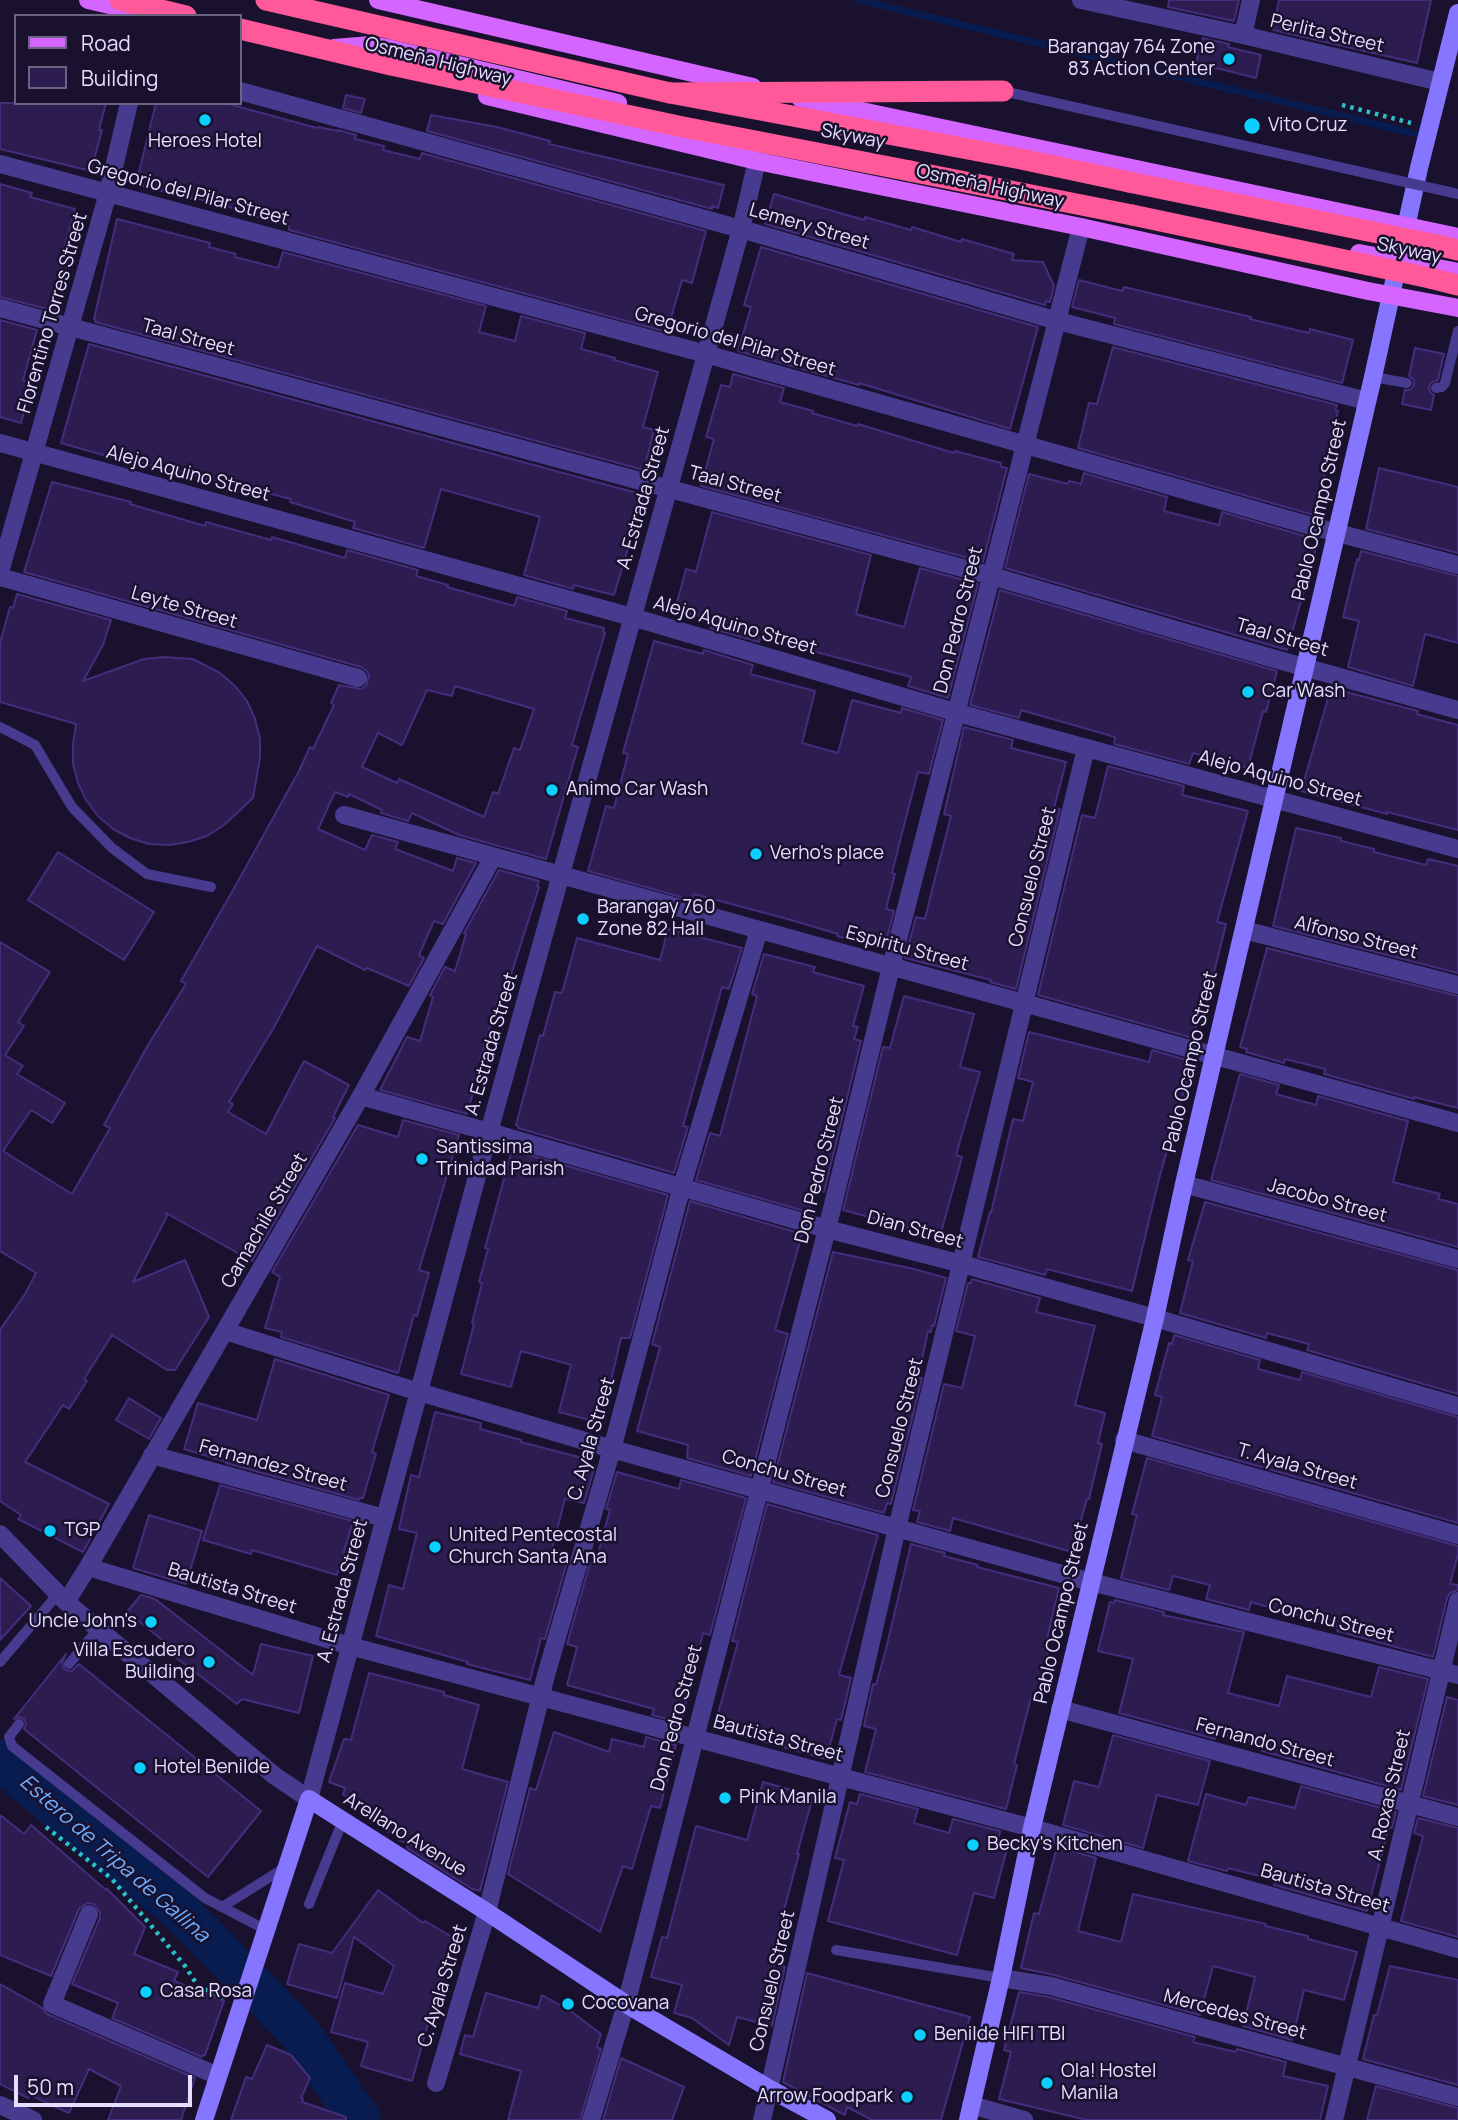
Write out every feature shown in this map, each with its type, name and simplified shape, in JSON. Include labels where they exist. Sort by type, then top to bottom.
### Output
[{"type":"highway","points":[[120,0],[178,14]]},
{"type":"highway","name":"Skyway","points":[[266,0],[670,93],[1021,159],[1458,250]]},
{"type":"highway","name":"Skyway","points":[[242,29],[391,65],[683,127],[1132,215],[1458,285]]},
{"type":"highway","points":[[670,93],[1003,91]]},
{"type":"main road","points":[[88,0],[147,14]]},
{"type":"main road","points":[[378,0],[785,94],[1458,237]]},
{"type":"main road","name":"Pablo Ocampo Street","points":[[970,2112],[1032,1828],[1155,1318],[1429,127],[1458,13]]},
{"type":"main road","name":"Osmeña Highway","points":[[242,36],[757,160],[1458,308]]},
{"type":"main road","name":"Osmeña Highway","points":[[310,53],[328,48],[355,46],[388,48],[762,138],[1458,272]]},
{"type":"main road","name":"Arellano Avenue","points":[[309,1800],[487,1912],[626,2004],[827,2120]]},
{"type":"main road","name":"A. Estrada Street","points":[[204,2120],[309,1800]]},
{"type":"street","name":"Perlita Street","points":[[1081,0],[1440,82]]},
{"type":"street","points":[[1243,35],[1251,0]]},
{"type":"street","name":"Lemery Street","points":[[242,92],[740,229],[1058,321],[1367,401]]},
{"type":"street","name":"Florentino Torres Street","points":[[0,575],[108,193],[129,105]]},
{"type":"street","name":"A. Estrada Street","points":[[309,1800],[489,1132],[706,354],[762,138]]},
{"type":"street","name":"Gregorio del Pilar Street","points":[[0,164],[706,354],[1336,534],[1458,565]]},
{"type":"street","name":"Don Pedro Street","points":[[591,2120],[626,2004],[827,1229],[891,967],[1081,227]]},
{"type":"street","name":"Taal Street","points":[[0,308],[992,576],[1458,709]]},
{"type":"street","name":"Alejo Aquino Street","points":[[0,443],[632,617],[958,713],[1458,849]]},
{"type":"street","name":"Leyte Street","points":[[0,575],[358,678]]},
{"type":"street","name":"Consuelo Street","points":[[762,2120],[897,1528],[1086,748]]},
{"type":"street","name":"Espiritu Street","points":[[344,816],[1458,1123]]},
{"type":"street","name":"Camachile Street","points":[[62,1598],[88,1567],[361,1096],[493,856]]},
{"type":"street","name":"C. Ayala Street","points":[[436,2082],[487,1912],[540,1697],[612,1448],[682,1186],[760,930]]},
{"type":"street","name":"Alfonso Street","points":[[1244,930],[1458,985]]},
{"type":"street","name":"Dian Street","points":[[361,1096],[827,1229],[1155,1318],[1458,1406]]},
{"type":"street","name":"Jacobo Street","points":[[1184,1184],[1458,1259]]},
{"type":"street","name":"Conchu Street","points":[[225,1331],[419,1392],[897,1528],[1091,1582],[1450,1673]]},
{"type":"street","name":"T. Ayala Street","points":[[1124,1440],[1458,1535]]},
{"type":"street","name":"Fernandez Street","points":[[152,1455],[384,1518]]},
{"type":"street","name":"Arellano Avenue","points":[[0,1534],[62,1598],[98,1629],[275,1776],[309,1800]]},
{"type":"street","name":"Bautista Street","points":[[88,1567],[349,1646],[1032,1828],[1458,1949]]},
{"type":"street","name":"A. Roxas Street","points":[[1334,2120],[1410,1804],[1450,1673],[1458,1601]]},
{"type":"street","name":"Fernando Street","points":[[1060,1709],[1458,1817]]},
{"type":"street","points":[[89,1914],[52,2004],[218,2076]]},
{"type":"street","name":"Mercedes Street","points":[[1001,1978],[1051,1986],[1458,2097]]},
{"type":"street","points":[[0,2105],[33,2120]]},
{"type":"street","points":[[970,2112],[1024,2120]]},
{"type":"lane","points":[[1003,91],[1458,194]]},
{"type":"lane","points":[[1436,388],[1445,383],[1458,331]]},
{"type":"lane","points":[[1373,377],[1407,383]]},
{"type":"lane","points":[[0,727],[35,745],[72,807],[112,848],[148,874],[211,887]]},
{"type":"lane","points":[[0,1662],[62,1598]]},
{"type":"lane","points":[[69,1664],[98,1629]]},
{"type":"lane","points":[[19,1724],[9,1737],[12,1746],[205,1898],[266,1930]]},
{"type":"lane","points":[[309,1904],[342,1820]]},
{"type":"lane","points":[[222,1907],[286,1867]]},
{"type":"lane","points":[[836,1950],[1001,1978]]},
{"type":"path","points":[[1342,104],[1429,127]]},
{"type":"path","points":[[46,1827],[112,1880],[185,1966],[198,1986],[223,1996],[240,2008]]},
{"type":"building","points":[[1169,0],[1239,0],[1234,21],[1168,7]]},
{"type":"building","points":[[1279,0],[1431,0],[1417,63],[1273,30]]},
{"type":"building","name":"Barangay 764 Zone 83 Action Center","points":[[1203,38],[1261,55],[1256,78],[1196,63]]},
{"type":"building","points":[[346,95],[365,99],[361,113],[343,108]]},
{"type":"building","points":[[0,103],[105,105],[91,171],[0,149]]},
{"type":"building","points":[[156,105],[232,105],[317,128],[356,135],[355,139],[384,146],[383,150],[420,159],[422,153],[706,231],[692,283],[682,280],[667,332],[289,230],[289,226],[250,215],[251,213],[136,184]]},
{"type":"building","points":[[431,115],[497,127],[550,141],[549,144],[724,185],[718,208],[712,206],[712,209],[427,131]]},
{"type":"building","points":[[0,184],[32,193],[30,197],[75,209],[62,256],[71,259],[55,311],[0,297]]},
{"type":"building","points":[[774,194],[864,220],[865,217],[911,230],[912,227],[961,242],[962,239],[1014,254],[1012,260],[1043,262],[1054,286],[1050,302],[1046,301],[1045,305],[765,224]]},
{"type":"building","points":[[117,219],[210,243],[209,247],[236,254],[235,257],[278,268],[283,252],[486,306],[479,332],[515,341],[521,316],[585,333],[581,349],[658,372],[643,427],[654,430],[644,470],[95,322]]},
{"type":"building","points":[[761,247],[1038,327],[1010,429],[859,383],[738,351],[751,307],[744,305]]},
{"type":"building","points":[[1079,280],[1122,291],[1124,287],[1309,333],[1310,329],[1353,340],[1342,383],[1114,324],[1115,318],[1072,307]]},
{"type":"building","points":[[0,320],[37,330],[23,380],[32,383],[21,423],[0,417]]},
{"type":"building","points":[[89,344],[644,495],[614,595],[574,585],[573,589],[524,575],[540,517],[441,489],[424,548],[353,528],[355,522],[290,502],[291,499],[131,460],[131,463],[61,443]]},
{"type":"building","points":[[1113,347],[1337,405],[1335,410],[1338,411],[1325,460],[1328,461],[1314,515],[1078,448],[1089,403],[1097,404]]},
{"type":"building","points":[[1415,348],[1444,354],[1438,380],[1429,386],[1434,395],[1431,410],[1402,404],[1405,390],[1410,390],[1414,385],[1414,380],[1409,376]]},
{"type":"building","points":[[733,374],[784,388],[780,402],[813,411],[812,413],[954,453],[955,451],[1001,463],[1001,467],[1007,468],[983,562],[701,486],[714,439],[706,437],[721,385],[730,387]]},
{"type":"building","points":[[1379,468],[1458,487],[1458,553],[1366,529]]},
{"type":"building","points":[[1084,473],[1167,497],[1164,511],[1219,525],[1222,512],[1308,537],[1306,545],[1316,548],[1287,650],[1005,568],[1029,474],[1068,484],[1069,481],[1081,484]]},
{"type":"building","points":[[52,482],[131,502],[130,504],[205,526],[206,522],[271,540],[272,537],[345,558],[347,550],[418,570],[416,576],[514,606],[517,597],[567,611],[565,618],[604,628],[605,633],[572,745],[578,747],[546,859],[459,835],[412,813],[408,821],[381,813],[382,810],[349,794],[348,797],[335,792],[318,829],[365,850],[372,835],[398,842],[395,849],[453,871],[457,858],[476,863],[443,924],[434,921],[419,955],[424,958],[409,986],[367,968],[365,970],[317,946],[273,1029],[229,1102],[233,1104],[228,1112],[266,1134],[304,1061],[349,1085],[333,1117],[335,1118],[252,1261],[166,1213],[167,1216],[133,1282],[185,1260],[209,1317],[175,1370],[167,1370],[112,1335],[84,1379],[87,1381],[69,1409],[63,1405],[25,1462],[109,1504],[83,1552],[18,1519],[21,1515],[0,1501],[0,1330],[36,1273],[0,1251],[0,942],[50,972],[18,1022],[24,1026],[5,1055],[23,1066],[17,1074],[65,1103],[52,1123],[31,1110],[3,1151],[72,1194],[110,1128],[104,1125],[148,1045],[186,984],[181,981],[310,747],[313,749],[334,705],[331,703],[339,685],[361,689],[366,686],[369,676],[361,667],[24,572]],"holes":[[[455,686],[534,709],[520,750],[514,748],[498,794],[493,792],[484,817],[399,779],[397,783],[362,767],[378,733],[402,745],[427,690],[452,696]]]},
{"type":"building","points":[[712,512],[871,555],[856,614],[904,627],[920,568],[978,584],[948,698],[908,686],[911,677],[771,640],[760,639],[759,642],[710,628],[713,620],[675,610],[686,569],[696,572]]},
{"type":"building","points":[[1361,551],[1458,576],[1458,643],[1425,634],[1413,686],[1348,667],[1359,621],[1343,617]]},
{"type":"building","points":[[1000,590],[1277,671],[1248,768],[1193,753],[1189,764],[1114,744],[1115,737],[1021,710],[1019,718],[970,705]]},
{"type":"building","points":[[17,594],[111,620],[103,645],[83,681],[144,659],[164,657],[193,659],[220,673],[247,701],[255,719],[260,738],[260,758],[253,798],[224,825],[207,836],[188,842],[149,844],[113,829],[98,816],[78,783],[73,764],[76,724],[0,702],[0,643],[10,607],[13,608]]},
{"type":"building","points":[[654,641],[703,654],[704,650],[753,665],[750,674],[815,691],[802,743],[838,753],[852,700],[901,713],[902,708],[943,720],[929,774],[918,772],[902,833],[886,909],[894,911],[884,949],[694,894],[692,900],[588,871],[606,806],[614,808],[628,754],[623,753]]},
{"type":"building","points":[[1331,688],[1418,711],[1417,714],[1458,725],[1458,830],[1301,791]]},
{"type":"building","points":[[964,727],[1013,740],[1011,748],[1066,762],[1054,808],[1060,809],[1016,989],[905,958],[916,917],[925,919],[951,816],[944,814]]},
{"type":"building","points":[[1108,766],[1184,786],[1182,795],[1248,811],[1217,922],[1226,924],[1213,976],[1209,975],[1193,1038],[1038,995],[1082,815],[1095,818]]},
{"type":"building","points":[[1296,828],[1341,838],[1341,841],[1374,849],[1374,852],[1426,865],[1428,859],[1458,866],[1458,973],[1273,926]]},
{"type":"building","points":[[58,852],[154,912],[124,960],[28,900]]},
{"type":"building","points":[[499,870],[539,881],[539,887],[504,997],[499,995],[467,1114],[380,1090],[407,1037],[420,1041],[433,997],[430,995],[445,967],[455,971],[466,934],[464,933]]},
{"type":"building","points":[[668,929],[742,948],[729,989],[722,987],[683,1126],[688,1127],[674,1173],[518,1128],[516,1125],[540,1035],[543,1036],[555,992],[562,993],[577,938],[660,960]]},
{"type":"building","points":[[1267,948],[1458,996],[1458,1108],[1324,1074],[1325,1069],[1285,1059],[1284,1063],[1246,1052],[1247,1049],[1240,1047]]},
{"type":"building","points":[[764,954],[815,967],[813,972],[864,986],[853,1026],[858,1027],[854,1039],[861,1041],[824,1192],[815,1190],[808,1212],[696,1180],[710,1133],[720,1136],[757,996],[752,994]]},
{"type":"building","points":[[904,996],[974,1014],[960,1067],[980,1072],[956,1155],[962,1157],[940,1236],[843,1210],[883,1047],[890,1048]]},
{"type":"building","points":[[1029,1032],[1149,1062],[1152,1050],[1187,1060],[1186,1065],[1191,1066],[1159,1179],[1132,1291],[1047,1269],[1045,1275],[978,1257],[1013,1119],[1023,1121],[1033,1082],[1018,1078]]},
{"type":"building","points":[[1240,1074],[1279,1085],[1276,1094],[1316,1105],[1318,1096],[1408,1121],[1393,1182],[1440,1194],[1438,1199],[1458,1204],[1458,1247],[1211,1180]]},
{"type":"building","points":[[403,1120],[459,1135],[419,1270],[429,1273],[398,1373],[281,1337],[282,1332],[265,1328],[280,1277],[272,1272],[358,1125],[398,1137]]},
{"type":"building","points":[[512,1150],[668,1195],[630,1338],[621,1338],[601,1423],[559,1412],[571,1365],[521,1351],[511,1387],[461,1374],[482,1283],[479,1282],[488,1249],[485,1248]]},
{"type":"building","points":[[690,1201],[802,1234],[775,1330],[788,1334],[751,1476],[687,1458],[688,1445],[637,1431],[660,1347],[652,1344]]},
{"type":"building","points":[[1205,1202],[1458,1270],[1458,1394],[1307,1350],[1309,1344],[1267,1333],[1266,1338],[1180,1313],[1193,1261],[1188,1260]]},
{"type":"building","points":[[833,1252],[946,1278],[934,1326],[932,1325],[931,1332],[928,1331],[920,1368],[919,1378],[922,1378],[891,1504],[887,1503],[884,1513],[773,1482]]},
{"type":"building","points":[[972,1279],[1040,1298],[1036,1312],[1095,1326],[1075,1405],[1105,1413],[1098,1443],[1102,1444],[1089,1499],[1072,1552],[953,1518],[950,1531],[917,1522],[920,1511],[913,1510],[944,1384],[962,1388],[975,1336],[956,1331],[968,1283],[971,1283]]},
{"type":"building","points":[[1174,1335],[1260,1360],[1258,1369],[1300,1380],[1302,1372],[1458,1417],[1458,1523],[1152,1436],[1162,1397],[1155,1395],[1169,1343],[1172,1344]]},
{"type":"building","points":[[275,1359],[389,1395],[372,1452],[376,1454],[363,1498],[359,1500],[184,1449],[198,1403],[257,1420]]},
{"type":"building","points":[[129,1398],[161,1418],[149,1439],[116,1420]]},
{"type":"building","points":[[435,1412],[481,1423],[480,1429],[590,1460],[589,1465],[595,1466],[584,1503],[565,1499],[552,1549],[560,1551],[559,1556],[568,1558],[545,1639],[541,1638],[530,1680],[376,1636],[389,1585],[403,1589],[417,1533],[399,1529],[411,1475],[419,1477]]},
{"type":"building","points":[[1147,1458],[1458,1546],[1450,1584],[1458,1585],[1458,1590],[1450,1593],[1447,1598],[1433,1657],[1337,1631],[1339,1627],[1251,1602],[1249,1610],[1206,1599],[1210,1585],[1173,1576],[1169,1590],[1121,1578],[1137,1515],[1132,1514]]},
{"type":"building","points":[[617,1472],[679,1489],[681,1480],[746,1498],[710,1635],[703,1633],[681,1723],[652,1715],[654,1709],[567,1685],[577,1647],[567,1644],[590,1563],[595,1565],[610,1510],[606,1509]]},
{"type":"building","points":[[220,1485],[353,1521],[337,1575],[252,1550],[251,1554],[203,1540]]},
{"type":"building","points":[[767,1504],[878,1535],[839,1675],[851,1678],[841,1720],[837,1719],[826,1759],[714,1728],[738,1642],[732,1641]]},
{"type":"building","points":[[149,1515],[202,1531],[186,1584],[133,1568]]},
{"type":"building","points":[[911,1544],[945,1553],[944,1556],[978,1565],[977,1567],[1059,1588],[1045,1647],[1049,1648],[1036,1700],[1031,1698],[1006,1809],[865,1772],[876,1729],[864,1726]]},
{"type":"building","points":[[0,1578],[31,1606],[0,1640]]},
{"type":"building","points":[[141,1595],[155,1599],[253,1675],[261,1644],[313,1656],[299,1713],[242,1699],[237,1704],[166,1650],[170,1646],[127,1612]]},
{"type":"building","points":[[1115,1600],[1164,1612],[1163,1615],[1244,1632],[1228,1693],[1279,1706],[1287,1676],[1371,1697],[1379,1667],[1428,1679],[1401,1790],[1262,1751],[1264,1745],[1217,1733],[1215,1739],[1119,1713],[1133,1659],[1098,1651],[1110,1602],[1114,1603]]},
{"type":"building","name":"Hotel Benilde","points":[[66,1654],[62,1663],[65,1670],[72,1671],[79,1664],[261,1811],[208,1877],[24,1729],[24,1719],[14,1719]]},
{"type":"building","points":[[369,1673],[444,1692],[444,1695],[479,1705],[462,1769],[508,1782],[480,1891],[472,1889],[407,1848],[408,1844],[399,1840],[400,1836],[386,1831],[388,1825],[372,1819],[374,1813],[357,1807],[360,1801],[343,1795],[345,1788],[329,1782],[344,1739],[351,1740]]},
{"type":"building","points":[[1447,1697],[1458,1700],[1458,1805],[1423,1796]]},
{"type":"building","points":[[554,1732],[609,1752],[612,1739],[644,1747],[646,1737],[676,1745],[660,1808],[651,1806],[632,1869],[623,1866],[600,1932],[508,1874],[530,1788],[536,1790]]},
{"type":"building","points":[[1113,1735],[1210,1761],[1198,1805],[1157,1795],[1143,1848],[1063,1825],[1074,1781],[1099,1787]]},
{"type":"building","points":[[763,1782],[813,1796],[784,1910],[787,1911],[772,1962],[785,1967],[772,2026],[737,2017],[729,2045],[692,2018],[674,2013],[682,1985],[651,1977],[662,1937],[667,1938],[696,1826],[747,1840]]},
{"type":"building","points":[[1301,1786],[1396,1812],[1392,1828],[1389,1827],[1367,1911],[1274,1885],[1275,1880],[1188,1861],[1206,1794],[1246,1805],[1249,1797],[1295,1808]]},
{"type":"building","points":[[860,1794],[918,1809],[914,1823],[949,1833],[953,1819],[1000,1831],[998,1842],[1008,1845],[994,1898],[974,1893],[957,1955],[828,1921],[844,1860],[835,1858],[850,1802],[857,1804]]},
{"type":"building","points":[[0,1815],[24,1834],[31,1825],[107,1889],[145,1927],[134,1954],[178,1972],[174,1981],[224,2001],[205,2055],[202,2057],[112,2018],[118,2003],[72,1984],[100,1918],[100,1912],[94,1904],[87,1903],[79,1909],[51,1976],[0,1955]]},
{"type":"building","points":[[1418,1818],[1458,1828],[1458,1937],[1401,1921],[1423,1836],[1414,1833]]},
{"type":"building","points":[[1057,1847],[1096,1858],[1078,1931],[1121,1942],[1133,1894],[1266,1924],[1265,1926],[1357,1952],[1344,2000],[1304,1990],[1292,2040],[1243,2026],[1255,1977],[1213,1966],[1200,2015],[1021,1968],[1034,1913],[1039,1914]]},
{"type":"building","points":[[378,1890],[423,1923],[425,1921],[459,1941],[437,2014],[429,2020],[412,2081],[361,2066],[368,2042],[331,2032],[345,1983],[383,1994],[394,1966],[354,1937],[337,1998],[287,1984],[299,1944],[332,1953]]},
{"type":"building","points":[[1390,1966],[1458,1980],[1458,2085],[1363,2059]]},
{"type":"building","points":[[807,1973],[970,2017],[941,2120],[872,2120],[847,2107],[845,2115],[783,2082]]},
{"type":"building","points":[[0,1984],[41,2007],[47,2014],[195,2078],[181,2120],[108,2120],[121,2086],[89,2069],[69,2113],[0,2084]]},
{"type":"building","points":[[1019,1992],[1049,1997],[1195,2037],[1193,2042],[1236,2052],[1237,2049],[1286,2062],[1283,2076],[1328,2086],[1320,2120],[1087,2120],[999,2099],[1011,2052],[1004,2050]]},
{"type":"building","points":[[486,1993],[538,2008],[542,1995],[572,2012],[601,2034],[597,2047],[601,2049],[580,2120],[508,2120],[521,2071],[460,2054],[465,2035],[473,2037]]},
{"type":"building","points":[[267,2045],[291,2055],[310,2078],[301,2098],[302,2102],[346,2117],[346,2120],[231,2120],[246,2077],[252,2079]]},
{"type":"building","points":[[621,2058],[684,2087],[672,2120],[603,2120]]},
{"type":"building","points":[[1376,2086],[1458,2108],[1458,2120],[1367,2120]]},
{"type":"waterway","points":[[859,0],[1417,134]]},
{"type":"waterway","name":"Estero de Tripa de Gallina","points":[[0,1761],[178,1909],[299,2032],[360,2120]]},
{"type":"place","name":"Barangay 764 Zone 83 Action Center","points":[[1229,59]]},
{"type":"place","name":"Heroes Hotel","points":[[205,120]]},
{"type":"place","name":"Vito Cruz","points":[[1252,126]]},
{"type":"place","name":"Car Wash","points":[[1248,692]]},
{"type":"place","name":"Animo Car Wash","points":[[552,790]]},
{"type":"place","name":"Verho's place","points":[[756,854]]},
{"type":"place","name":"Barangay 760 Zone 82 Hall","points":[[583,919]]},
{"type":"place","name":"Santissima Trinidad Parish","points":[[422,1159]]},
{"type":"place","name":"TGP","points":[[50,1531]]},
{"type":"place","name":"United Pentecostal Church Santa Ana","points":[[435,1547]]},
{"type":"place","name":"Uncle John's","points":[[151,1622]]},
{"type":"place","name":"Villa Escudero Building","points":[[209,1662]]},
{"type":"place","name":"Hotel Benilde","points":[[140,1768]]},
{"type":"place","name":"Pink Manila","points":[[725,1798]]},
{"type":"place","name":"Becky's Kitchen","points":[[973,1845]]},
{"type":"place","name":"Casa Rosa","points":[[146,1992]]},
{"type":"place","name":"Cocovana","points":[[568,2004]]},
{"type":"place","name":"Benilde HIFI TBI","points":[[920,2035]]},
{"type":"place","name":"Ola! Hostel Manila","points":[[1047,2083]]},
{"type":"place","name":"Arrow Foodpark","points":[[907,2097]]}]
